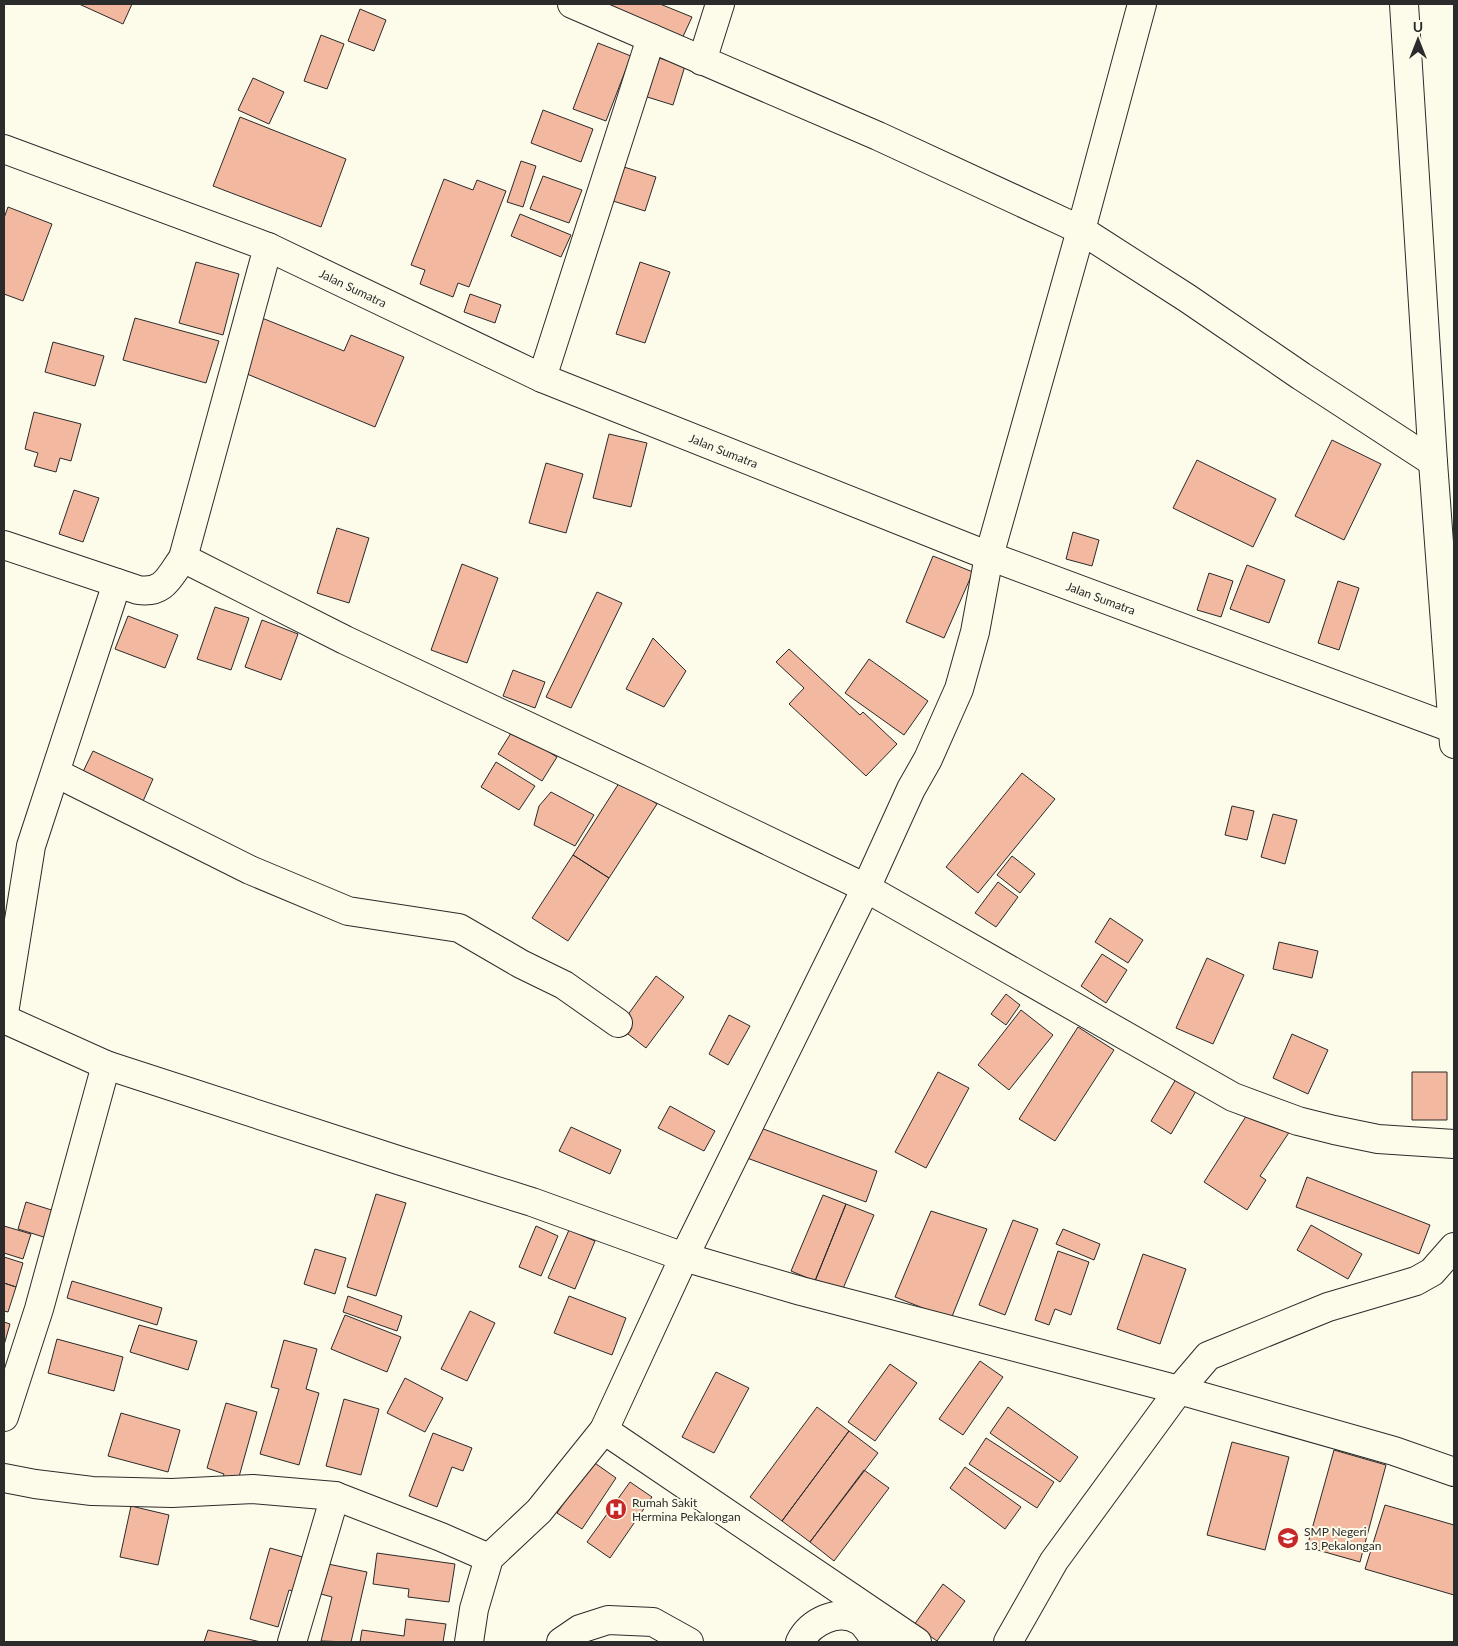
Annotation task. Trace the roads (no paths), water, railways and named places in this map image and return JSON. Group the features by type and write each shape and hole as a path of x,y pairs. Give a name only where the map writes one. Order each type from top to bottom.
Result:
{"street":[{"path":"572,4 878,136 1081,230 1187,298 1433,462"},
{"path":"702,61 720,4"},
{"path":"469,1642 474,1609 489,1558 539,1511 604,1430 684,1257 866,888 928,759 959,689 975,632 988,556 1081,230 1142,4"},
{"path":"1404,4 1433,462 1453,734"},
{"path":"542,378 650,38"},
{"name":"Jalan Sumatra","path":"4,149 268,246 542,378 988,556 1453,734"},
{"path":"4,545 138,590 149,592 156,590 164,584 183,558 268,246"},
{"path":"183,558 345,640 866,888 1233,1096 1298,1121 1334,1130 1378,1139 1454,1144"},
{"path":"4,1013 31,846 117,583"},
{"path":"56,773 250,870 348,911 459,928 521,964 564,985 618,1023"},
{"path":"4,1019 106,1065 401,1162 532,1202 684,1257 847,1303 1179,1390 1394,1451 1454,1472"},
{"path":"4,1417 39,1310 106,1065"},
{"path":"1008,1642 1054,1561 1179,1390 1208,1356 1328,1307 1416,1281 1432,1272 1454,1247"},
{"path":"604,1430 917,1642"},
{"path":"4,1478 92,1491 172,1493 253,1489 335,1496 441,1537 489,1558"},
{"path":"292,1642 335,1496"},
{"path":"800,1642 823,1619 841,1615 860,1621 877,1642"},
{"path":"561,1642 580,1628 608,1620 653,1622 689,1642"}],"place":[{"name":"Rumah Sakit Hermina Pekalongan","path":"616,1509"},
{"name":"SMP Negeri 13 Pekalongan","path":"1288,1538"}]}
